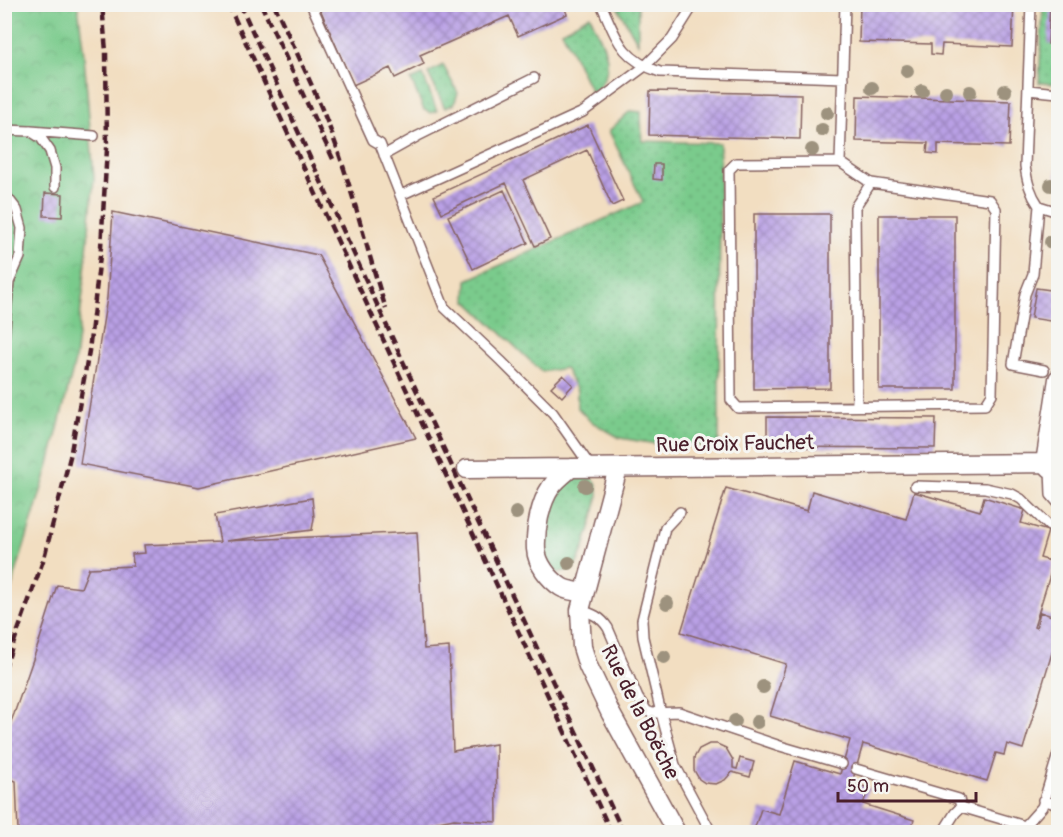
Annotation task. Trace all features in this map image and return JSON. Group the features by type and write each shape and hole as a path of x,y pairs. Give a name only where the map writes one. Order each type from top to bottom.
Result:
{"street":[{"path":"1051,375 1052,464"},
{"name":"Rue Croix Fauchet","path":"466,469 1052,464"},
{"path":"572,468 550,488 543,504 538,524 536,551 543,569 552,580 581,601"},
{"name":"Rue de la Boëche","path":"618,468 581,601 582,647 610,714 676,832"}],"lane":[{"path":"311,4 373,140 380,144 444,307 553,413 591,467"},
{"path":"601,4 619,43 629,56 644,67 660,72 843,78"},
{"path":"401,195 583,112 644,67 672,39 694,4"},
{"path":"840,162 845,4"},
{"path":"1031,4 1025,166 1027,181 1031,195 1039,206 1059,212"},
{"path":"384,155 534,78"},
{"path":"1028,90 1059,93"},
{"path":"4,130 94,136"},
{"path":"30,131 41,138 50,151 55,168 55,187"},
{"path":"840,162 871,183 990,200 996,209 992,394 985,405 738,408 731,400 729,170 736,163 840,162"},
{"path":"857,406 855,207 871,183"},
{"path":"4,193 17,210 22,228 20,257 9,282 4,338"},
{"path":"1039,206 1033,273 1025,294 1013,364 1051,375"},
{"path":"1052,464 1051,495 1059,503"},
{"path":"915,486 985,488 1012,494 1022,499 1049,526 1059,529"},
{"path":"680,512 665,528 642,620 643,637 675,765 711,832"},
{"path":"581,601 604,621 638,698 647,711 652,713 678,712 842,764"},
{"path":"961,807 1025,829 1042,807 1059,754"},
{"path":"856,769 959,799 961,807"},
{"path":"1043,800 1059,805"},
{"path":"944,831 961,807"}],"green space":[{"path":"5,5 78,5 94,178 75,361 48,468 5,609"},
{"path":"616,5 638,5 638,43"},
{"path":"1043,5 1058,5 1058,84 1039,83"},
{"path":"590,15 604,46 607,65 606,75 592,94 562,31"},
{"path":"443,65 458,93 454,104 445,108 428,73"},
{"path":"423,75 437,111 431,113 424,110 411,80"},
{"path":"630,111 641,112 642,141 720,143 719,446 662,445 620,438 590,421 577,407 577,391 565,368 542,372 466,300 467,280 643,202 609,131"},
{"path":"583,477 593,479 597,486 598,495 592,519 577,563 571,569 557,573 543,558 542,537 550,502 564,482"}],"building":[{"path":"318,4 563,4 567,14 518,36 509,16 420,55 424,64 395,78 390,68 353,85"},
{"path":"860,4 1014,4 1012,47 942,44 941,55 931,54 931,44 859,42"},
{"path":"1050,4 1058,4 1058,45 1048,44"},
{"path":"650,91 801,94 800,139 649,135"},
{"path":"857,96 1011,101 1009,146 938,144 938,154 927,153 928,143 856,141"},
{"path":"588,125 623,201 612,206 587,150 523,180 550,239 535,246 506,183 442,213 434,196"},
{"path":"1056,130 1058,131 1058,180 1056,180"},
{"path":"654,164 662,164 662,180 653,179"},
{"path":"504,190 528,243 473,269 448,216"},
{"path":"45,193 63,194 62,217 44,216"},
{"path":"113,212 318,255 416,438 199,487 80,464 107,298"},
{"path":"754,214 830,214 830,388 754,389"},
{"path":"879,215 955,215 955,389 879,389"},
{"path":"1036,288 1058,291 1056,322 1031,318"},
{"path":"563,375 573,385 562,397 551,387"},
{"path":"767,417 936,418 935,448 767,447"},
{"path":"726,488 807,511 812,491 906,519 914,492 980,511 984,497 1025,510 1021,523 1048,531 1040,558 1054,562 1034,627 1036,628 1040,612 1058,618 1058,633 1023,749 1007,744 1004,755 996,753 987,781 863,744 852,783 869,788 863,804 914,820 910,832 763,832 754,830 761,809 779,814 795,761 840,774 850,740 770,716 786,664 681,632"},
{"path":"312,498 314,518 312,530 226,541 417,532 424,649 449,647 453,751 496,744 497,822 454,819 429,824 427,832 18,832 16,781 5,777 5,736 57,585 81,588 89,568 133,566 132,554 145,553 144,545 220,542 215,515"},
{"path":"709,744 717,744 726,748 733,760 733,768 737,769 740,758 754,762 750,777 732,772 725,780 716,784 705,783 699,779 694,770 694,758 699,749"}],"railway":[{"path":"4,670 44,558 70,457 89,351 101,247 107,149 106,52 102,4"},
{"path":"228,4 611,832"},
{"path":"240,4 406,368 623,832"},
{"path":"261,4 333,159"},
{"path":"274,4 332,134 386,309"}]}
